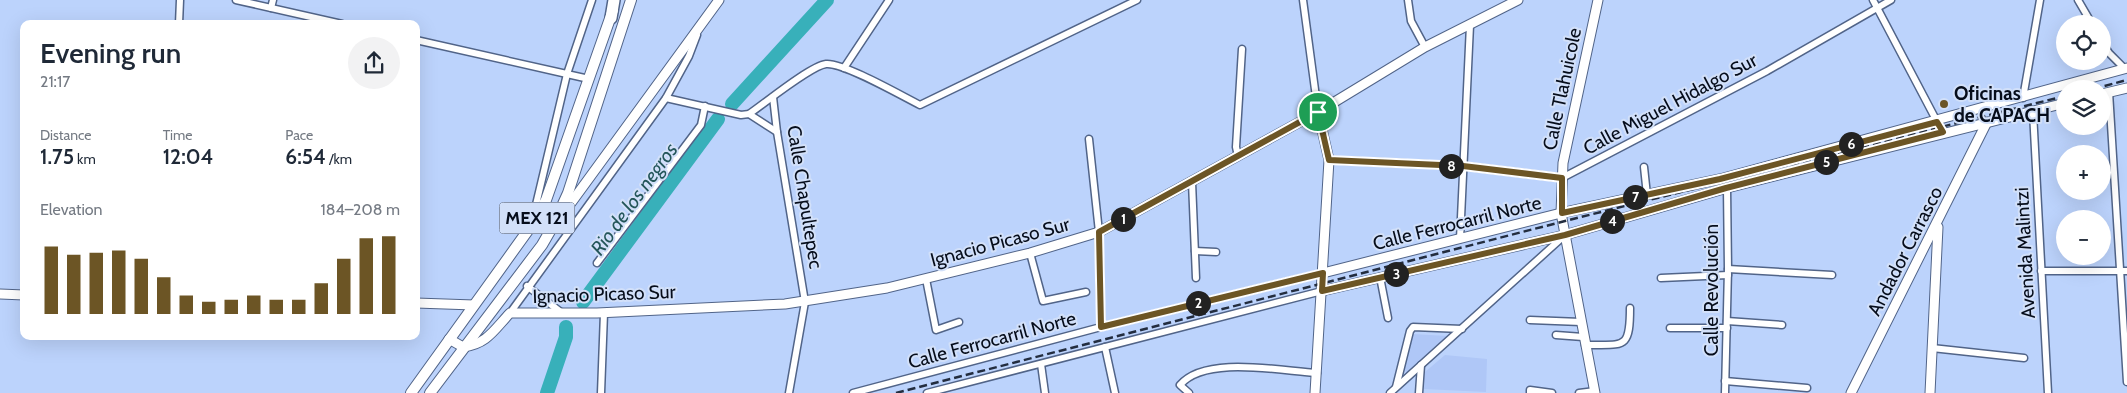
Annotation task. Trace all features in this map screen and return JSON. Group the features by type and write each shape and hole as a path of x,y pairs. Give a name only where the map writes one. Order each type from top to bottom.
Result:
{"highway":[{"path":"611,18 616,0"}],"main road":[{"name":"MEX 121","path":"430,393 542,245 553,226 568,193 631,0"},
{"path":"553,226 719,0"},
{"name":"Ignacio Picaso Sur","path":"463,347 477,345 484,341 510,312 604,312 805,302 926,279 1030,253 1099,232 1318,112 1425,46 1518,0"},
{"name":"Calle Tlahuicole","path":"1595,392 1565,235 1562,213 1562,162 1598,0"},
{"name":"MEX 121","path":"412,393 449,338 534,222 546,200 611,18"},
{"name":"Calle Ferrocarril Norte","path":"1323,273 1562,213 1720,179 1937,122 2126,69"},
{"path":"2111,92 2127,88"},
{"path":"1322,291 1565,235 1726,188 1943,132 2056,106"},
{"path":"1315,393 1329,160 1318,112"},
{"name":"Andador Carrasco","path":"1851,393 1938,224 1987,122"},
{"path":"1930,393 1938,224"},
{"path":"0,294 20,295"},
{"path":"420,303 474,305"},
{"path":"449,338 463,347"}],"street":[{"path":"179,20 180,0"},
{"path":"236,0 324,20"},
{"path":"271,8 273,0"},
{"path":"534,222 534,213 568,74 592,0"},
{"path":"844,68 889,0"},
{"path":"666,98 740,115 749,114 809,72 826,64 844,68 920,105 1137,0"},
{"path":"1303,0 1318,112"},
{"path":"1408,0 1411,21 1425,46"},
{"path":"1873,0 1943,132"},
{"name":"Calle Miguel Hidalgo Sur","path":"1562,178 1767,71 1891,0"},
{"path":"2022,98 2040,0"},
{"path":"2078,0 2087,15"},
{"path":"510,312 527,286 666,98 689,56 701,24"},
{"path":"1460,239 1470,25"},
{"path":"420,41 589,79"},
{"path":"1238,156 1236,147 1242,49"},
{"path":"2111,55 2126,69"},
{"name":"Calle Chapultepec","path":"773,97 805,302 789,393"},
{"path":"597,264 700,125 705,106"},
{"name":"Avenida Malintzi","path":"2033,112 2048,393"},
{"path":"749,114 777,132"},
{"path":"2110,135 2124,271 2127,382"},
{"path":"1089,139 1099,232 1101,327"},
{"path":"1329,160 1463,166 1562,178"},
{"path":"1644,167 1647,195"},
{"path":"1192,182 1196,278"},
{"name":"Calle Revolución","path":"1725,393 1728,272 1726,188"},
{"path":"1393,390 1565,235"},
{"path":"1195,251 1216,252"},
{"path":"1030,253 1044,301 1086,292"},
{"path":"2041,270 2124,271"},
{"path":"1661,278 1728,272 1832,275"},
{"name":"Calle Ferrocarril Norte","path":"854,393 1101,327 1323,273"},
{"path":"1380,277 1388,318"},
{"path":"926,279 936,330 959,322"},
{"path":"527,286 562,313"},
{"path":"927,393 955,389 1041,364 1322,291"},
{"path":"1556,335 1584,341 1622,344 1627,340 1630,333 1630,308"},
{"path":"601,393 604,312"},
{"path":"1530,320 1581,322"},
{"path":"1670,328 1727,324 1782,325"},
{"path":"1393,390 1410,331 1413,327 1462,329"},
{"path":"1105,347 1115,393"},
{"path":"1932,348 2024,358"},
{"path":"1041,364 1045,393"},
{"path":"1419,393 1422,364"},
{"path":"1188,393 1180,385 1183,380 1194,373 1212,368 1317,373"},
{"path":"1726,381 1807,388"},
{"path":"1530,393 1530,390 1552,393"},
{"path":"1579,393 1595,392"}],"shaded area":[{"path":"1412,334 1448,336 1409,375 1402,368"},
{"path":"1445,355 1487,359 1486,392 1424,389 1425,372"}],"waterway":[{"name":"Rio de los negros","path":"732,104 827,0"},
{"name":"Rio de los negros","path":"583,302 718,119"},
{"name":"Rio de los negros","path":"547,393 566,337 566,327"}],"railway":[{"path":"2111,84 2127,80"},
{"path":"896,393 1565,221 2056,98"}],"place":[{"name":"Oficinas de CAPACH","path":"1944,104"}],"route":[{"path":"1318,112 1329,160 1463,166 1562,178 1562,213 1720,179 1937,122 1943,132 1726,188 1565,235 1322,291 1323,273 1101,327 1099,232 1318,112"}]}
